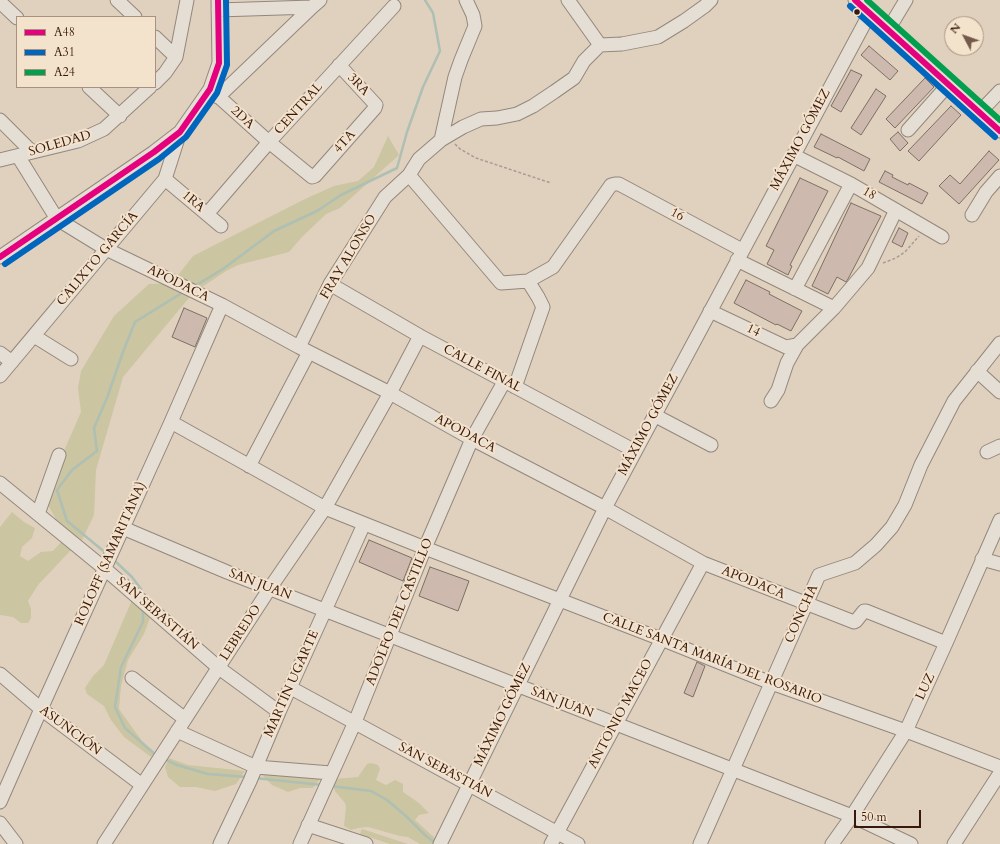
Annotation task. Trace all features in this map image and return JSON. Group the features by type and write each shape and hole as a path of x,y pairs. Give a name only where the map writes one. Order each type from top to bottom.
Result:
{"street":[{"path":"117,0 134,16"},
{"path":"156,82 165,73 176,57 187,0"},
{"path":"443,138 455,77 475,26 473,15 466,0"},
{"path":"568,0 600,45 622,44 658,37 708,3"},
{"path":"855,0 1000,131"},
{"path":"888,30 906,0"},
{"path":"0,2 16,17"},
{"path":"214,93 220,63 218,5 316,4"},
{"path":"0,257 154,152 180,132 214,93 316,4"},
{"name":"CENTRAL","path":"207,214 269,142 394,6"},
{"name":"MÁXIMO GÓMEZ","path":"440,843 559,600 635,450 870,13"},
{"path":"156,38 176,57"},
{"name":"FRAY ALONSO","path":"249,466 304,349 330,284 385,197 409,174 418,159 443,138 481,119 517,114 533,106 574,78 584,61 600,45"},
{"name":"3RA","path":"339,65 374,101 376,105"},
{"path":"908,130 948,85"},
{"path":"90,88 120,116"},
{"name":"SOLEDAD","path":"0,160 31,151 78,141 104,130 149,88"},
{"path":"979,113 1000,91"},
{"name":"2DA","path":"214,93 269,142 312,177"},
{"name":"4TA","path":"312,177 315,176 340,148 376,105"},
{"path":"0,120 31,151"},
{"name":"CALIXTO GARCÍA","path":"0,376 165,179 180,132"},
{"name":"18","path":"793,155 851,184 942,237"},
{"name":"APODACA","path":"18,156 57,218 106,249 222,305 390,393 472,439 605,508 703,563 854,622 864,611 866,611 946,642"},
{"path":"409,174 500,284 528,281"},
{"path":"972,215 986,192 1000,176"},
{"name":"1RA","path":"165,179 221,226"},
{"name":"16","path":"528,281 553,267 610,185 619,184 795,289 834,308"},
{"path":"795,289 851,184"},
{"path":"771,401 780,386 787,363 797,345 834,308 868,268 896,210"},
{"name":"ADOLFO DEL CASTILLO","path":"300,844 355,722 425,548 472,439 509,384 543,307 528,281"},
{"name":"CALLE FINAL","path":"330,284 420,336 635,450"},
{"name":"ROLOFF (SAMARITANA)","path":"0,802 40,709 105,569 222,305"},
{"name":"14","path":"710,311 786,347 797,345"},
{"path":"34,336 71,359"},
{"name":"LEBREDO","path":"107,843 142,785 270,588 324,508 390,393 420,336"},
{"name":"CONCHA","path":"700,844 820,575 855,564 876,545 892,527 905,505 921,464 954,401 1000,343"},
{"path":"0,352 12,362"},
{"path":"977,371 1000,392"},
{"path":"654,415 711,445"},
{"name":"CALLE SANTA MARÍA DEL ROSARIO","path":"171,422 324,508 771,683 906,731 1000,767"},
{"path":"987,452 1000,446"},
{"path":"38,514 59,455"},
{"name":"SAN SEBASTIÁN","path":"0,483 105,569 219,668 279,712"},
{"name":"LUZ","path":"832,844 852,816 906,731 1000,520"},
{"name":"MARTÍN UGARTE","path":"220,844 253,774 279,712 364,524"},
{"name":"SAN JUAN","path":"123,528 227,572 852,816 911,844"},
{"path":"982,558 1000,564"},
{"name":"ANTONIO MACEO","path":"554,838 703,563"},
{"name":"ASUNCIÓN","path":"0,674 40,709 142,785"},
{"path":"132,678 185,719"},
{"name":"SAN SEBASTIÁN","path":"291,688 469,784 554,838 578,844"},
{"path":"177,731 253,774 330,775"},
{"path":"954,844 1000,772"},
{"path":"0,823 16,844"},
{"path":"308,825 366,844"}],"path":[{"path":"443,138 476,158 551,183"},
{"path":"868,268 896,258 905,252 914,244 926,227"}],"shaded area":[{"path":"388,136 399,155 340,208 326,214 289,252 238,265 226,271 193,293 123,377 96,470 94,515 82,540 58,523 48,505 64,451 81,412 78,388 81,371 114,316 149,284 172,283 193,256 305,199 334,186 358,181 374,167"},
{"path":"12,512 24,522 35,528 32,538 22,547 20,556 28,561 41,552 53,551 62,541 71,550 38,585 28,601 31,609 31,618 28,623 21,623 13,617 0,615 0,527"},
{"path":"132,600 151,615 144,634 128,660 121,686 119,709 147,748 154,754 151,757 124,737 111,720 104,706 87,694 85,688 93,676 104,665"},
{"path":"169,758 188,765 245,771 236,784 215,791 196,787 180,787 168,777 165,767"},
{"path":"371,763 378,765 380,769 376,780 386,785 395,780 403,784 403,792 419,803 429,813 419,815 415,820 437,840 435,844 420,844 408,837 368,827 351,830 344,826 346,807 345,803 335,791 333,786 335,779 358,777 367,764"},
{"path":"259,772 321,778 313,788 300,788 288,792 272,785"},
{"path":"362,829 408,844 390,844 360,834"}],"building":[{"path":"869,46 898,71 890,80 861,55"},
{"path":"851,70 862,75 841,112 831,106"},
{"path":"925,78 934,87 895,128 886,119"},
{"path":"876,89 886,96 861,135 851,128"},
{"path":"951,106 961,115 919,161 908,151"},
{"path":"898,132 908,143 900,151 890,139"},
{"path":"821,134 870,159 864,171 838,157 837,158 814,147"},
{"path":"989,151 999,160 959,204 939,186 950,175 960,184"},
{"path":"885,171 893,175 892,177 908,185 909,183 928,193 922,204 879,182"},
{"path":"800,178 828,191 790,265 792,266 788,275 767,264 774,250 766,246"},
{"path":"851,203 881,216 846,282 837,277 828,294 812,286"},
{"path":"899,228 908,233 902,247 892,242"},
{"path":"746,280 802,311 791,331 777,324 776,325 734,303"},
{"path":"184,308 207,318 195,347 172,337"},
{"path":"369,540 412,558 403,581 359,562"},
{"path":"430,567 469,581 458,611 419,596"},
{"path":"697,662 705,666 693,697 684,693"}],"waterway":[{"path":"193,287 223,269 274,231 317,211 341,195 397,168 407,132 423,87 440,51 433,13 425,0"},
{"path":"107,554 67,521 57,490 72,470 97,451 94,428 107,398 135,322 185,291"},
{"path":"115,561 132,577 141,589 141,594"},
{"path":"143,609 143,622 121,667 115,707 125,728 156,755"},
{"path":"164,759 177,765 208,774 247,777"},
{"path":"255,778 322,785"},
{"path":"331,786 371,791 387,800 426,836 437,844"}],"transit line":[{"name":"A48","path":"0,257 154,152 180,132 210,89 219,63 218,0"},
{"name":"A31","path":"5,264 159,159 186,137 217,93 227,65 226,0"},
{"name":"A48","path":"855,0 1000,131"},
{"name":"A24","path":"867,0 1000,120"},
{"name":"A31","path":"850,6 995,137"}]}
